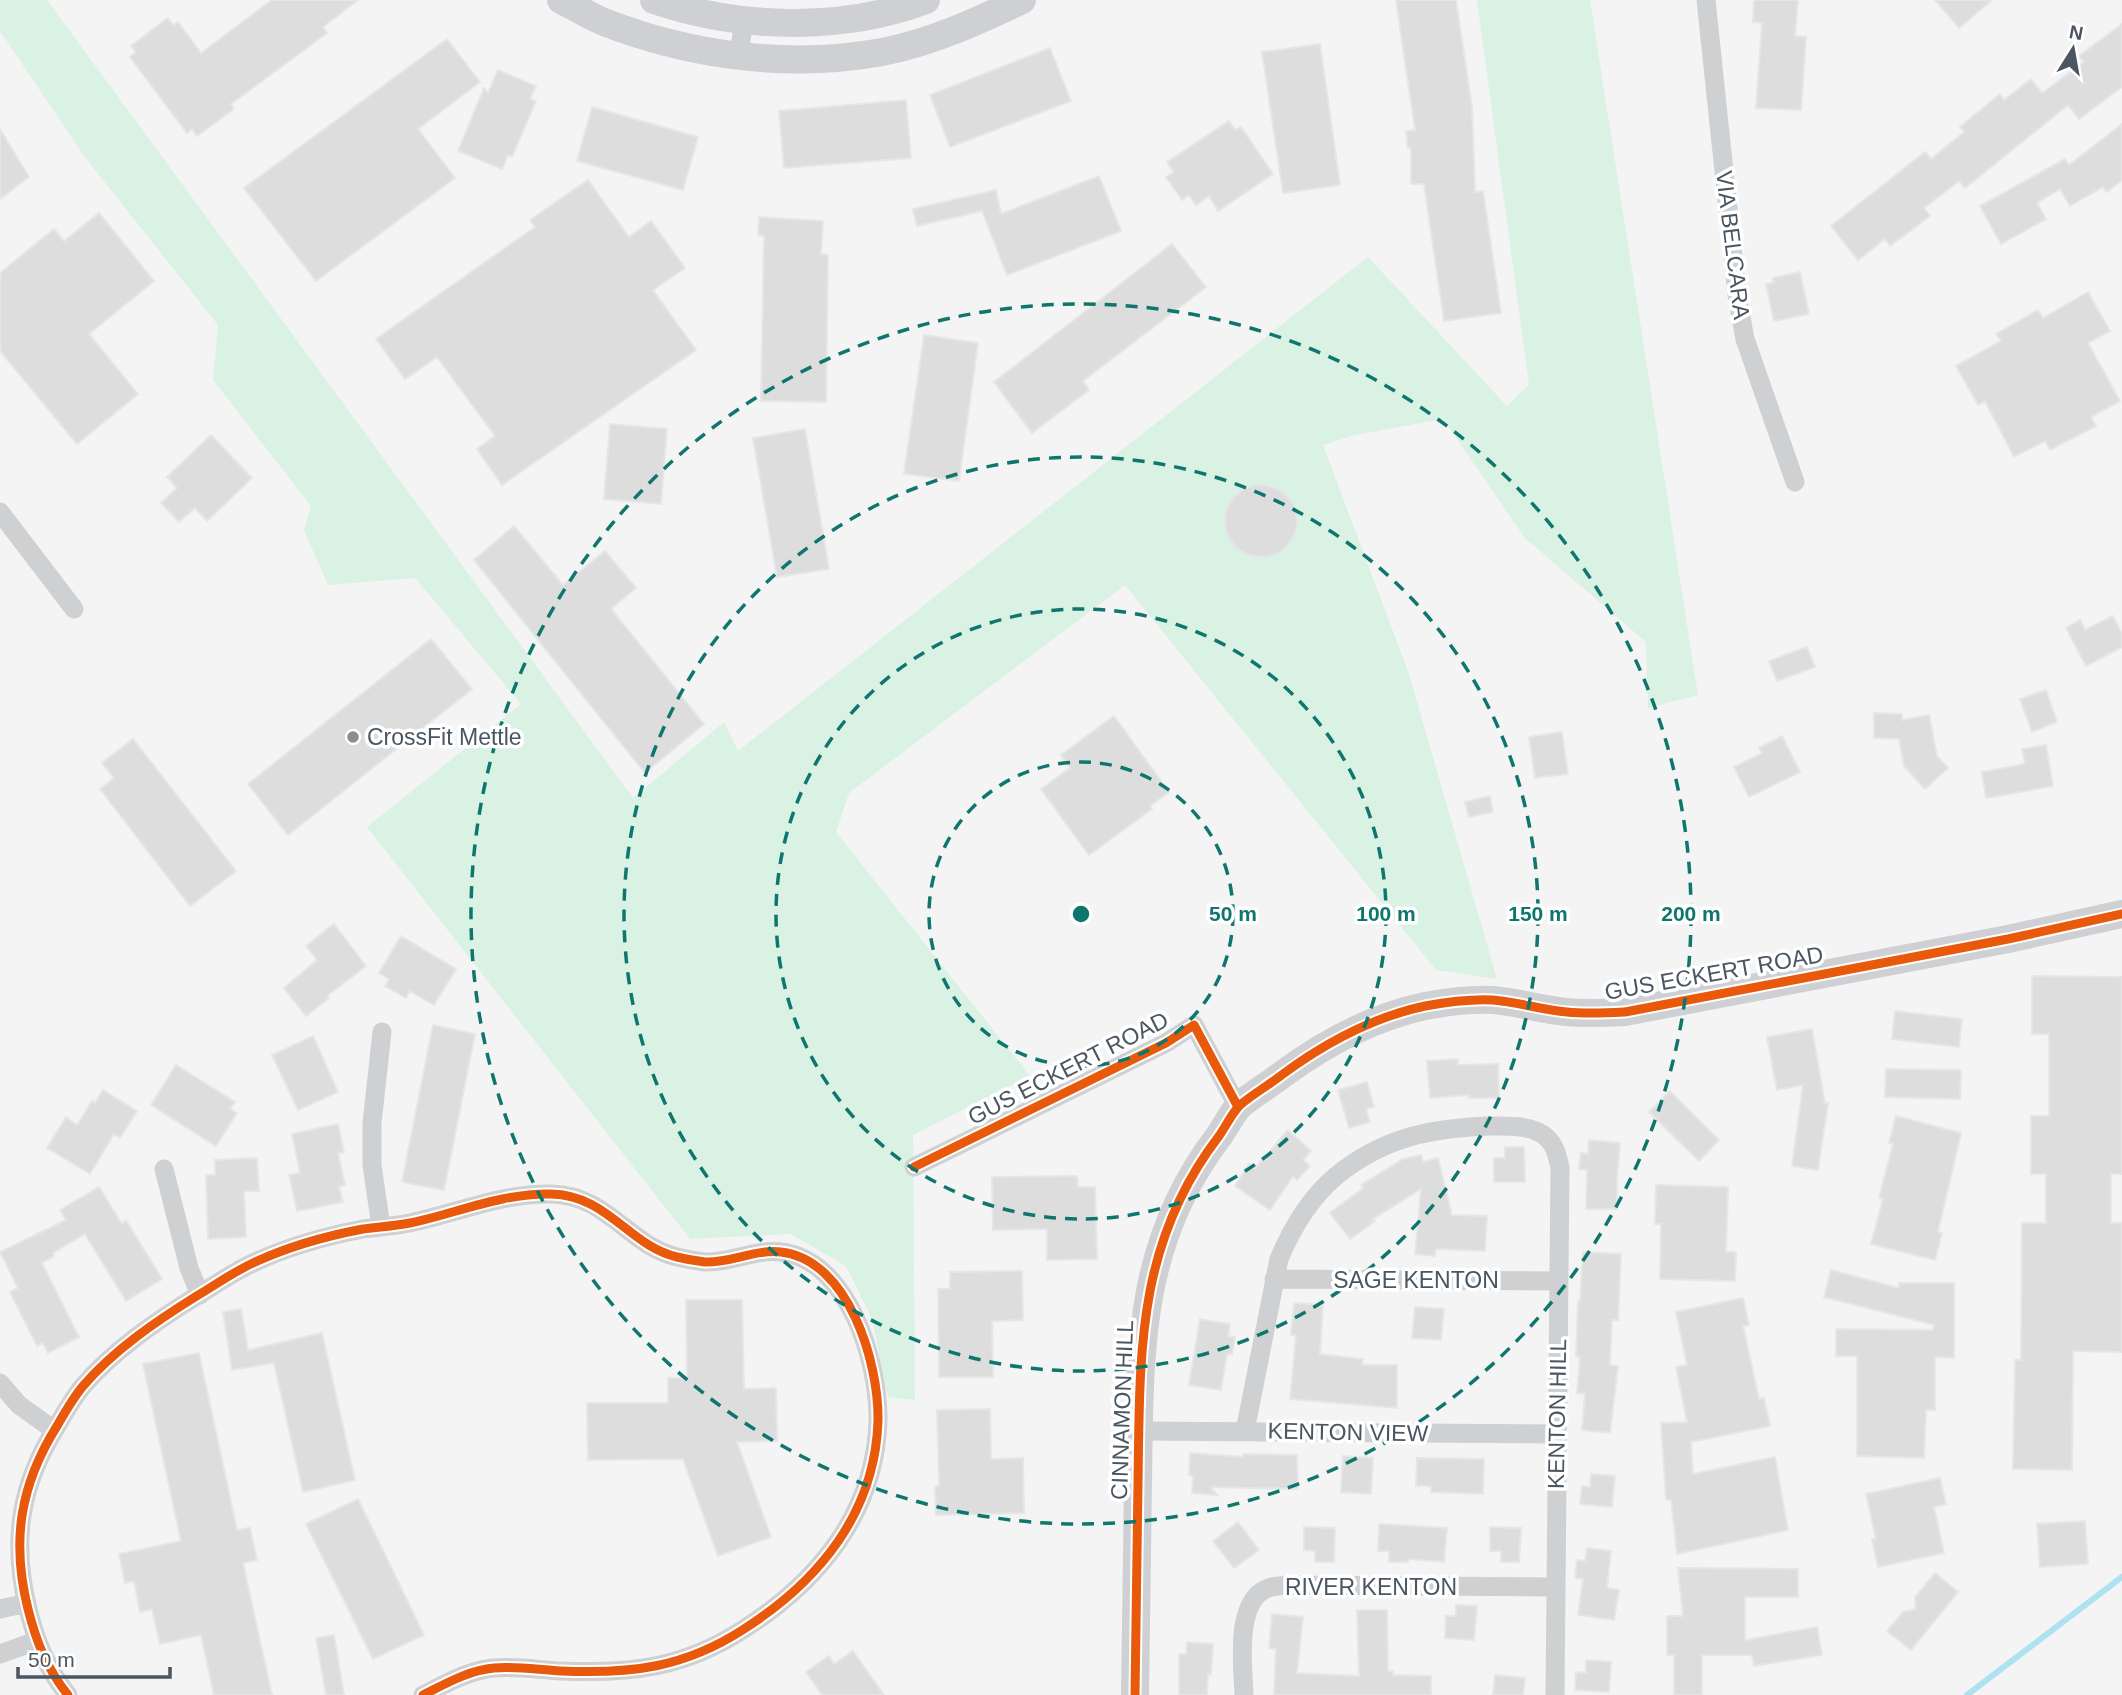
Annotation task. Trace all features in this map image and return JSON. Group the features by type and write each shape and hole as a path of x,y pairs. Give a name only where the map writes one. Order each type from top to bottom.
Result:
{"street":[{"path":"561,0 602,21 650,38 688,47 779,60 828,59 884,52 934,36 1022,0"},
{"path":"654,0 696,11 781,23 825,23 876,16 926,0"},
{"name":"VIA BELCARA","path":"1706,0 1737,295 1745,339 1795,482"},
{"path":"739,55 744,19"},
{"path":"0,512 74,609"},
{"name":"GUS ECKERT ROAD","path":"914,1167 1166,1043 1194,1025 1238,1107 1294,1066 1351,1031 1400,1012 1425,1006 1455,1001 1491,1000 1565,1012 1625,1012 2122,914"},
{"path":"381,1227 372,1165 372,1123 382,1032"},
{"name":"CINNAMON HILL","path":"1135,1695 1141,1347 1154,1267 1164,1233 1182,1194 1202,1158 1238,1107"},
{"name":"KENTON HILL","path":"1274,1279 1289,1236 1312,1202 1335,1177 1363,1157 1404,1138 1434,1129 1504,1126 1530,1129 1546,1137 1556,1149 1560,1167 1555,1695"},
{"path":"164,1168 189,1268 200,1295"},
{"path":"68,1695 57,1681 36,1641 22,1589 18,1538 21,1513 42,1450 79,1390 97,1371 150,1325 249,1265 324,1238 410,1223 495,1200 545,1193 562,1194 598,1207 611,1214 650,1246 675,1257 706,1262 765,1251 798,1255 813,1263 848,1303 857,1320 873,1369 878,1397 877,1433 869,1483 844,1535 807,1580 749,1626 714,1648 680,1662 649,1669 585,1672 492,1667 462,1676 423,1695"},
{"path":"1245,1431 1274,1279"},
{"name":"SAGE KENTON","path":"1274,1279 1559,1281"},
{"path":"0,1383 19,1405 54,1430"},
{"name":"KENTON VIEW","path":"1139,1431 1557,1434"},
{"name":"RIVER KENTON","path":"1244,1695 1243,1631 1248,1610 1256,1596 1268,1588 1285,1585 1556,1587"},
{"path":"0,1609 27,1603"},
{"path":"0,1654 36,1641"}],"green space":[{"path":"0,0 47,0 633,798 724,722 738,751 1368,257 1507,406 1529,385 1477,0 1590,0 1698,695 1648,708 1646,642 1525,538 1443,419 1355,435 1323,445 1409,674 1497,979 1436,970 1125,585 849,793 836,832 1030,1076 913,1135 915,1400 888,1397 872,1319 846,1266 791,1234 690,1239 367,827 521,704 415,578 328,585 304,530 311,506 213,380 218,325 84,156 0,31"}],"building":[{"path":"272,0 358,0 323,27 327,33 231,104 234,109 197,136 192,129 187,133 130,57 136,52 131,46 168,18 173,25 178,22 201,53"},
{"path":"1396,0 1456,0 1472,106 1475,192 1483,191 1501,313 1444,321 1424,184 1411,184 1411,148 1408,148 1406,131 1415,130"},
{"path":"1754,0 1798,0 1795,36 1806,37 1801,110 1756,108 1762,23 1753,22"},
{"path":"1935,0 1992,0 1959,28"},
{"path":"2122,24 2122,87 2079,119 2068,105 1965,188 1959,181 1924,208 1930,216 1890,246 1885,239 1858,260 1831,226 1925,152 1931,159 1964,132 1960,127 2000,94 2004,100 2031,79 2042,93 2084,62 2079,56"},
{"path":"447,39 480,82 418,129 455,178 316,281 244,188"},
{"path":"1320,44 1340,185 1283,193 1262,52"},
{"path":"1050,48 1071,101 950,147 930,95"},
{"path":"498,70 536,86 530,99 536,101 512,157 508,155 502,169 458,151 484,88 488,93"},
{"path":"906,100 911,158 784,168 779,111"},
{"path":"592,107 698,137 683,190 577,161"},
{"path":"1229,121 1235,130 1241,127 1273,174 1218,211 1209,196 1196,205 1189,195 1182,200 1166,177 1174,172 1167,162"},
{"path":"2122,124 2122,180 2107,192 2103,187 2070,206 2060,189 2037,203 2046,219 2001,244 1980,206 2065,159 2069,165"},
{"path":"0,129 29,177 0,199"},
{"path":"1099,176 1121,231 1007,275 982,211 917,226 913,209 996,190 1001,214"},
{"path":"588,180 629,237 651,221 685,268 653,290 696,350 502,485 477,449 495,436 437,357 405,379 376,339 535,227 530,220"},
{"path":"99,213 154,281 89,334 138,394 77,444 0,351 0,273 54,229 64,241"},
{"path":"759,217 823,221 821,254 828,255 826,402 761,401 764,236 758,235"},
{"path":"1172,244 1206,287 1083,381 1089,390 1032,433 994,382"},
{"path":"1800,272 1809,314 1774,321 1766,284 1774,282 1773,278"},
{"path":"2088,292 2110,331 2088,343 2120,401 2091,417 2096,426 2050,450 2045,441 2014,457 1985,401 1978,405 1956,366 2001,341 1996,334 2038,310 2043,318"},
{"path":"924,335 978,343 959,481 904,474"},
{"path":"610,424 667,429 661,504 604,499"},
{"path":"805,429 829,569 777,577 753,438"},
{"path":"211,435 252,478 207,521 195,508 179,522 161,503 177,488 167,477"},
{"path":"1261,485 1281,491 1291,501 1297,521 1291,541 1281,551 1261,557 1241,551 1231,541 1225,521 1231,501 1241,491"},
{"path":"514,526 563,585 605,551 636,588 611,609 704,724 645,773 474,560"},
{"path":"2113,616 2122,634 2122,647 2086,666 2066,628 2080,620 2085,630"},
{"path":"431,639 472,689 288,835 248,784"},
{"path":"1807,647 1815,667 1777,681 1769,661"},
{"path":"2046,690 2057,722 2032,732 2020,699"},
{"path":"1874,713 1902,714 1902,720 1929,715 1937,756 1948,768 1925,789 1904,766 1899,739 1874,738"},
{"path":"1114,716 1169,792 1150,806 1152,809 1089,855 1041,789 1070,768 1061,755"},
{"path":"1562,732 1568,774 1535,778 1529,737"},
{"path":"1782,736 1800,772 1749,797 1734,767 1762,753 1759,748"},
{"path":"133,739 236,871 190,906 100,789 114,778 102,763"},
{"path":"2046,745 2053,786 1986,798 1982,772 2025,764 2022,749"},
{"path":"1490,796 1493,812 1469,817 1465,802"},
{"path":"334,924 366,966 306,1016 284,988 317,960 306,946"},
{"path":"401,936 456,969 434,1005 410,991 406,998 385,986 389,979 379,973"},
{"path":"2032,976 2122,977 2122,1174 2111,1174 2111,1223 2122,1223 2122,1352 2073,1351 2072,1470 2013,1469 2015,1360 2021,1360 2022,1223 2046,1223 2046,1174 2031,1174 2031,1116 2049,1116 2049,1034 2032,1034"},
{"path":"1895,1011 1962,1019 1959,1047 1892,1039"},
{"path":"433,1025 475,1034 444,1190 402,1182"},
{"path":"1812,1029 1825,1103 1828,1103 1818,1170 1792,1166 1803,1085 1777,1090 1767,1037"},
{"path":"313,1036 338,1092 298,1110 272,1055"},
{"path":"1458,1059 1458,1065 1498,1064 1499,1098 1469,1098 1469,1095 1430,1098 1427,1061"},
{"path":"176,1065 235,1102 230,1109 237,1113 216,1146 151,1105"},
{"path":"1886,1069 1961,1070 1960,1099 1885,1097"},
{"path":"1367,1082 1374,1107 1366,1109 1370,1122 1349,1128 1338,1090"},
{"path":"103,1090 137,1111 120,1138 114,1134 90,1174 47,1148 66,1117 77,1125 92,1101 95,1103"},
{"path":"1670,1091 1719,1140 1699,1161 1649,1112"},
{"path":"1896,1116 1961,1133 1938,1232 1942,1233 1935,1260 1871,1244 1883,1199 1879,1198 1893,1144 1889,1143"},
{"path":"338,1124 344,1152 338,1153 345,1185 339,1187 343,1202 297,1211 289,1175 300,1173 292,1134"},
{"path":"1288,1130 1311,1151 1303,1160 1310,1166 1297,1180 1293,1176 1270,1210 1235,1186 1249,1164 1255,1168"},
{"path":"1589,1140 1620,1143 1617,1209 1586,1209 1587,1170 1579,1169 1581,1153 1588,1154"},
{"path":"1505,1147 1524,1147 1525,1182 1494,1182 1494,1158 1505,1158"},
{"path":"1421,1155 1423,1162 1438,1158 1452,1215 1487,1216 1485,1251 1436,1249 1435,1256 1415,1254 1421,1189 1373,1219 1375,1221 1350,1239 1330,1213 1363,1188 1361,1185 1403,1159"},
{"path":"257,1158 259,1191 244,1191 246,1237 208,1239 206,1175 215,1175 215,1160"},
{"path":"1077,1176 1078,1187 1095,1187 1097,1259 1047,1260 1047,1229 993,1230 992,1177"},
{"path":"1656,1185 1728,1187 1726,1252 1736,1252 1735,1281 1660,1279 1661,1224 1655,1224"},
{"path":"99,1187 122,1224 126,1220 162,1279 126,1301 85,1234 53,1253 54,1256 42,1263 79,1337 48,1353 43,1343 37,1346 10,1292 18,1288 0,1252 66,1220 60,1210"},
{"path":"1583,1252 1621,1254 1618,1320 1612,1320 1610,1365 1618,1366 1610,1433 1582,1430 1585,1394 1577,1393 1580,1357 1576,1356"},
{"path":"1831,1270 1899,1288 1899,1283 1954,1283 1954,1358 1935,1357 1935,1410 1926,1410 1924,1458 1857,1456 1857,1356 1836,1356 1836,1329 1933,1330 1934,1325 1824,1297"},
{"path":"1022,1271 1023,1320 992,1321 993,1377 939,1377 938,1289 950,1289 950,1272"},
{"path":"1743,1298 1749,1325 1743,1326 1759,1399 1764,1398 1770,1426 1691,1442 1693,1474 1775,1457 1788,1530 1677,1554 1671,1500 1666,1500 1661,1423 1687,1422 1676,1367 1687,1365 1676,1312"},
{"path":"686,1300 742,1300 744,1389 776,1388 777,1441 737,1442 771,1537 718,1556 683,1459 588,1460 587,1403 668,1403 668,1378 687,1378"},
{"path":"1294,1303 1323,1305 1320,1354 1363,1359 1362,1365 1397,1365 1397,1408 1290,1399 1296,1335 1291,1335"},
{"path":"1415,1307 1444,1309 1441,1340 1412,1338"},
{"path":"241,1309 248,1350 322,1333 355,1480 303,1492 274,1363 232,1370 223,1312"},
{"path":"1200,1319 1230,1324 1228,1336 1235,1337 1232,1355 1227,1354 1221,1390 1189,1385"},
{"path":"199,1353 237,1530 250,1528 257,1560 243,1563 272,1695 214,1695 201,1635 160,1644 152,1609 140,1612 134,1581 125,1583 119,1554 181,1541 143,1364"},
{"path":"990,1409 991,1459 1023,1458 1024,1513 936,1515 935,1486 939,1486 937,1410"},
{"path":"1190,1453 1243,1457 1243,1454 1297,1455 1298,1489 1211,1487 1217,1495 1192,1493"},
{"path":"1343,1456 1373,1458 1371,1494 1341,1492"},
{"path":"1417,1458 1484,1459 1483,1494 1431,1492 1431,1486 1416,1486"},
{"path":"1591,1474 1615,1476 1612,1507 1580,1504 1582,1486 1590,1487"},
{"path":"1940,1478 1946,1504 1934,1507 1944,1553 1878,1567 1872,1539 1876,1539 1866,1494"},
{"path":"358,1499 424,1635 373,1659 306,1524"},
{"path":"2085,1521 2088,1564 2040,1567 2037,1524"},
{"path":"1238,1522 1259,1550 1234,1568 1213,1541"},
{"path":"1379,1524 1447,1528 1444,1562 1408,1559 1408,1562 1389,1562 1389,1551 1378,1551"},
{"path":"1304,1527 1335,1528 1334,1562 1315,1562 1315,1551 1304,1550"},
{"path":"1490,1527 1521,1528 1519,1562 1501,1562 1501,1551 1490,1551"},
{"path":"1587,1548 1611,1551 1607,1588 1619,1590 1614,1620 1578,1615 1583,1579 1575,1578 1577,1560 1585,1561"},
{"path":"1678,1568 1798,1569 1798,1597 1745,1597 1745,1640 1817,1627 1822,1655 1754,1666 1752,1655 1702,1655 1702,1695 1674,1695 1674,1655 1667,1655 1667,1616 1683,1616"},
{"path":"1935,1573 1958,1592 1911,1650 1887,1631 1903,1612 1916,1609 1915,1597"},
{"path":"1456,1605 1477,1606 1474,1640 1445,1638 1446,1616 1456,1616"},
{"path":"1357,1610 1387,1610 1388,1671 1393,1671 1393,1675 1431,1676 1431,1695 1274,1695 1276,1649 1269,1648 1272,1614 1303,1617 1297,1673 1359,1676"},
{"path":"334,1635 344,1695 326,1695 316,1638"},
{"path":"1187,1642 1213,1644 1207,1695 1179,1695 1179,1654 1186,1654"},
{"path":"853,1651 884,1695 822,1695 806,1672 829,1656 834,1664"},
{"path":"1586,1660 1611,1662 1609,1692 1575,1690 1576,1672 1586,1673"},
{"path":"1495,1675 1525,1678 1523,1695 1493,1695"}],"waterway":[{"path":"1967,1695 2122,1577"}],"cycle path":[{"path":"1135,1695 1140,1390 1148,1302 1157,1259 1172,1218 1192,1177 1234,1112 1245,1101 1333,1042 1369,1024 1425,1006 1493,1000 1567,1012 1625,1012 2008,939 2122,914"},
{"path":"914,1167 1166,1043 1194,1025 1238,1107"},
{"path":"68,1695 48,1665 39,1643 23,1584 20,1560 22,1514 34,1470 69,1405 95,1373 150,1327 238,1271 279,1252 335,1235 410,1223 515,1197 551,1194 588,1203 645,1243 677,1257 715,1262 762,1252 781,1252 805,1259 825,1274 842,1294 866,1344 873,1371 878,1421 866,1486 854,1515 819,1566 796,1589 744,1629 722,1642 678,1660 656,1666 611,1671 485,1669 423,1695"}],"place":[{"name":"CrossFit Mettle","path":"353,737"}]}
